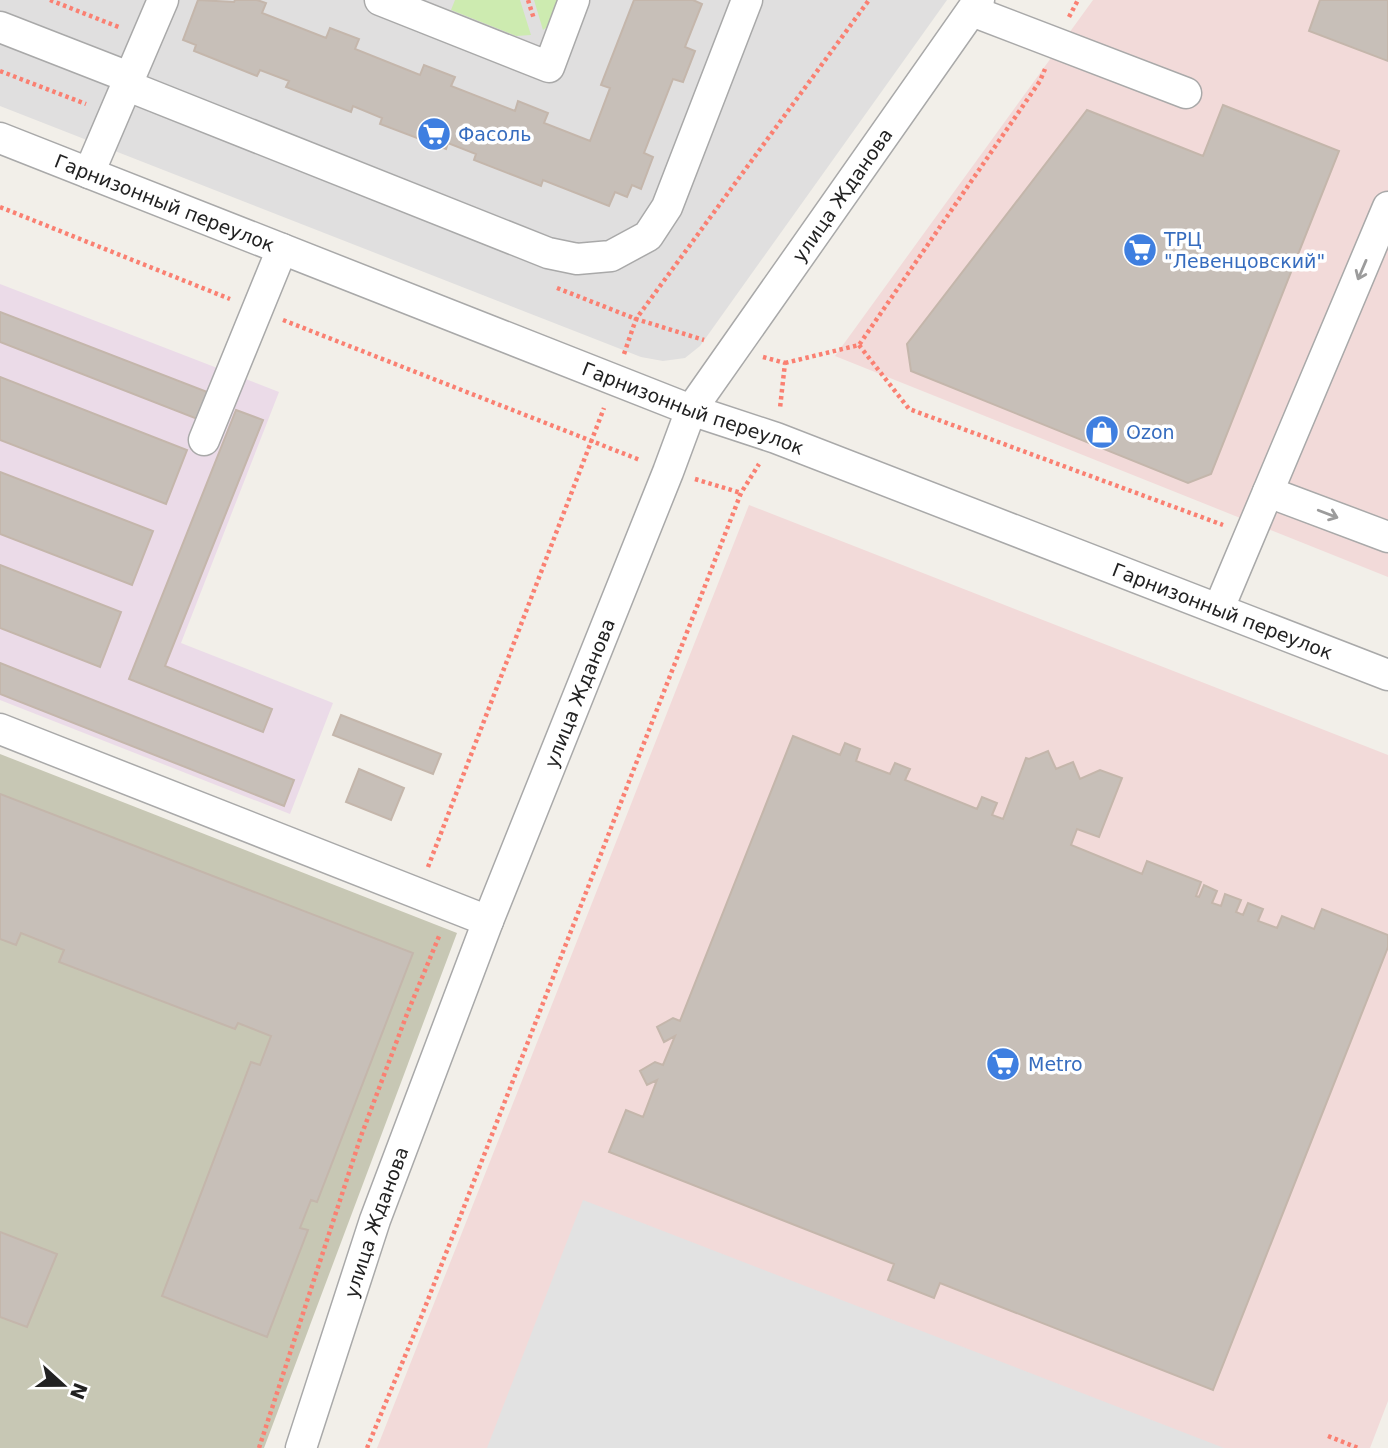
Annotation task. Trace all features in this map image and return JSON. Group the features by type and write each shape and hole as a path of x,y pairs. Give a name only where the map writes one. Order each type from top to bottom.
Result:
{"street":[{"path":"89,173 163,0"},
{"path":"380,0 549,66 574,0"},
{"path":"0,27 548,253 576,259 611,256 648,236 667,207 747,0"},
{"path":"975,5 1055,42 1186,93"},
{"name":"улица Жданова","path":"301,1448 375,1220 488,921 691,410 975,5"},
{"name":"Гарнизонный переулок","path":"0,138 691,410 776,438 1388,675"},
{"path":"1219,608 1388,207"},
{"path":"204,440 282,249"},
{"path":"1268,492 1388,537"},
{"path":"0,729 488,921"}],"path":[{"path":"50,0 147,39"},
{"path":"469,975 454,949 433,927 421,894 428,867 593,439 636,319 869,0"},
{"path":"547,284 636,319 785,363 859,345 1040,81 1055,42"},
{"path":"0,71 114,116"},
{"path":"0,207 258,311 593,439 668,472 741,493"},
{"path":"859,345 909,409 1250,535"},
{"path":"367,1448 432,1289 741,493 776,438 785,363"},
{"path":"259,1448 360,1136 440,933"},
{"path":"1328,1436 1358,1448"}],"shaded area":[{"path":"0,0 947,0 700,346 685,358 663,361 641,357 0,106"},
{"path":"1093,0 1388,0 1388,577 835,356"},
{"path":"0,284 279,392 181,643 333,703 290,814 0,700"},
{"path":"749,505 1388,755 1388,1401 1370,1448 377,1448"},
{"path":"0,754 457,933 264,1448 0,1448"},
{"path":"583,1200 1224,1448 487,1448"}],"green space":[{"path":"455,0 520,0 531,35 516,36 451,10"},
{"path":"534,0 567,0 551,24 543,30"}],"building":[{"path":"198,0 257,0 266,3 262,13 326,38 330,28 359,39 355,49 420,75 424,65 455,77 451,86 515,111 518,101 548,113 544,123 590,141 610,88 601,85 634,0 693,0 702,4 685,47 695,51 683,82 673,79 644,153 653,157 641,189 632,185 627,197 615,192 609,206 543,180 541,186 474,160 476,154 448,143 446,149 380,124 382,118 353,106 351,112 286,87 289,81 260,70 257,76 194,51 196,45 183,40"},
{"path":"1320,0 1388,0 1388,61 1309,31"},
{"name":"ТРЦ \"Левенцовский\"","path":"1223,105 1339,151 1211,474 1188,483 911,371 907,344 1087,110 1203,156"},
{"path":"0,312 210,393 200,420 0,342"},
{"path":"0,377 187,450 166,504 0,440"},
{"path":"236,410 263,420 165,666 272,709 263,732 129,679"},
{"path":"0,472 153,531 132,585 0,534"},
{"path":"0,565 121,612 100,667 0,628"},
{"path":"0,663 294,780 284,806 0,694"},
{"path":"341,715 441,754 433,774 333,735"},
{"name":"Metro","path":"793,736 840,755 845,743 860,749 856,761 890,774 895,763 910,769 905,780 977,809 982,797 997,803 992,815 1003,819 1026,758 1048,751 1056,769 1073,762 1080,779 1100,770 1122,778 1099,837 1077,829 1071,845 1142,874 1147,861 1201,882 1196,896 1199,897 1204,885 1217,891 1212,903 1221,906 1225,894 1241,900 1236,912 1243,915 1248,903 1263,909 1258,921 1277,928 1282,916 1314,929 1322,909 1388,935 1388,947 1213,1390 940,1283 934,1298 888,1280 894,1264 609,1152 626,1110 643,1117 657,1080 647,1085 640,1071 655,1062 663,1065 675,1036 664,1042 657,1027 673,1018 680,1021"},
{"path":"359,769 404,788 391,820 346,802"},
{"path":"0,794 413,953 317,1202 311,1200 300,1228 308,1230 267,1337 162,1296 251,1062 260,1065 271,1036 238,1023 235,1029 59,962 64,950 21,933 16,945 0,939"},
{"path":"0,1232 57,1254 27,1327 0,1317"}],"place":[{"name":"Фасоль","path":"434,134"},
{"name":"ТРЦ \"Левенцовский\"","path":"1140,250"},
{"name":"Ozon","path":"1102,432"},
{"name":"Metro","path":"1003,1064"}]}
